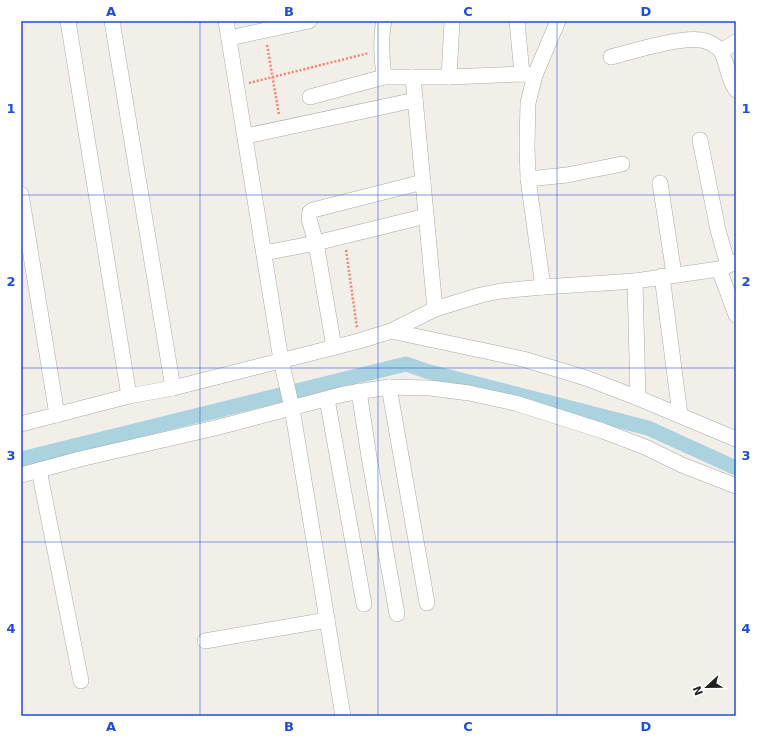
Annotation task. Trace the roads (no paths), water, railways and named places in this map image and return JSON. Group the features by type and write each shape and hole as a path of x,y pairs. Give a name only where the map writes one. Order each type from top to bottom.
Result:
{"street":[{"path":"68,21 129,396"},
{"path":"112,21 173,388"},
{"path":"226,21 246,136 282,367 291,403 343,716"},
{"path":"229,38 309,21"},
{"path":"384,21 381,34 384,77"},
{"path":"449,77 452,21"},
{"path":"517,21 529,74 527,146 528,179 543,287"},
{"path":"529,74 558,21"},
{"path":"611,57 640,49 693,39 708,42 721,51 731,83 736,90"},
{"path":"721,51 736,42"},
{"path":"310,97 384,77 449,77 529,74"},
{"path":"413,77 435,309"},
{"path":"246,136 415,100"},
{"path":"700,140 718,230 728,265 736,315"},
{"path":"528,179 567,176 622,164"},
{"path":"334,347 316,243 309,215 314,210 423,182"},
{"path":"660,183 680,415"},
{"path":"21,194 57,415"},
{"path":"264,254 426,216"},
{"path":"21,424 129,396 282,367 334,347 391,331 435,309 481,295 501,291 543,287 635,281 728,265"},
{"path":"635,281 638,398"},
{"path":"391,331 523,359 586,378 736,439"},
{"path":"389,387 427,603"},
{"path":"21,475 291,403 328,399 360,391 389,387 430,388 469,393 515,403 645,447 736,486"},
{"path":"360,391 369,457 397,614"},
{"path":"328,399 364,604"},
{"path":"39,470 81,680"},
{"path":"205,641 327,620"}],"waterway":[{"path":"21,459 406,364 426,371 648,428 736,468"}]}
